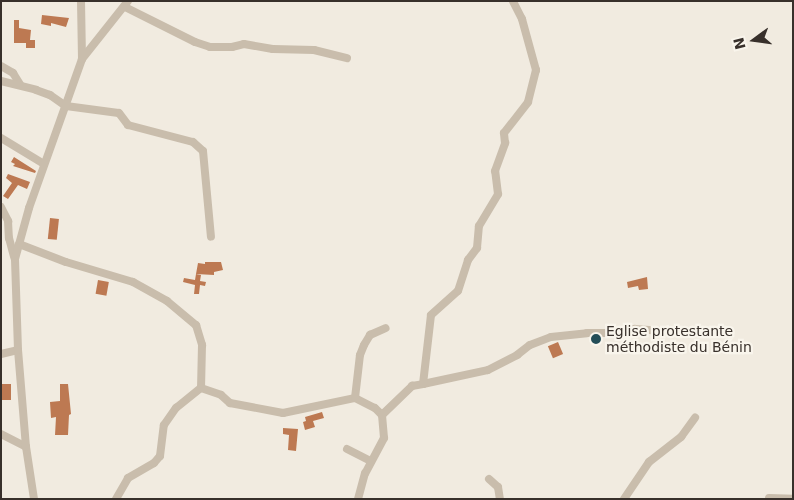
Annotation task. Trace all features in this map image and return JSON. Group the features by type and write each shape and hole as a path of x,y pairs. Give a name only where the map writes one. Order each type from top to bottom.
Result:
{"street":[{"path":"34,499 26,447 18,350 15,259 18,244 44,164 82,59 82,1"},
{"path":"424,384 431,316 458,290 468,260 477,248 479,226 498,194 495,171 504,143 504,133 528,102 536,70 522,19 513,1"},
{"path":"82,59 126,4 194,42 210,47 232,47 244,44 273,49 314,50 347,58"},
{"path":"1,66 13,73 20,84"},
{"path":"1,81 20,84 50,95 66,106 119,113 128,125 193,142 203,151 211,237"},
{"path":"1,138 44,164"},
{"path":"1,207 8,221 9,238 15,259"},
{"path":"18,244 66,262 133,282 167,301 187,316 196,325 202,345 201,388"},
{"path":"355,398 360,355 364,345 370,335 386,328"},
{"path":"382,415 412,386 488,370 517,356 530,345 551,337 620,333 634,329 660,331"},
{"path":"1,354 18,350"},
{"path":"201,388 221,395 230,403 283,413 355,398 376,408 382,415 384,438 371,461 358,499"},
{"path":"116,499 128,478 135,472 154,463 160,456 164,425 176,408 201,388"},
{"path":"624,499 649,462 681,437 695,418"},
{"path":"1,434 26,447"},
{"path":"346,450 371,461"},
{"path":"489,479 498,487 500,499"},
{"path":"768,499 793,499"}],"building":[{"path":"42,15 69,18 66,27 51,23 51,26 41,24"},
{"path":"14,20 19,20 19,28 31,30 30,40 35,40 35,48 26,48 26,43 14,43"},
{"path":"14,157 36,171 35,173 13,166 15,164 11,162"},
{"path":"8,174 30,182 27,189 18,185 8,199 3,196 12,183 6,178"},
{"path":"50,218 59,219 57,240 48,239"},
{"path":"205,262 221,262 223,270 214,272 214,275 196,274 198,263 205,264"},
{"path":"196,274 201,275 200,281 206,282 205,286 200,285 199,294 194,294 195,285 183,282 184,278 195,280"},
{"path":"647,277 648,289 639,290 638,286 628,288 627,282"},
{"path":"98,280 109,282 106,296 96,294"},
{"path":"558,342 563,354 553,358 548,346"},
{"path":"1,384 11,384 11,400 1,400"},
{"path":"60,384 68,384 71,414 69,415 68,435 55,435 56,417 51,418 50,402 60,401"},
{"path":"322,412 324,418 313,421 315,427 305,430 303,422 306,421 305,417"},
{"path":"283,428 298,429 296,451 288,450 289,435 283,434"}],"place":[{"name":"Eglise protestante méthodiste du Bénin","path":"596,339"}]}
